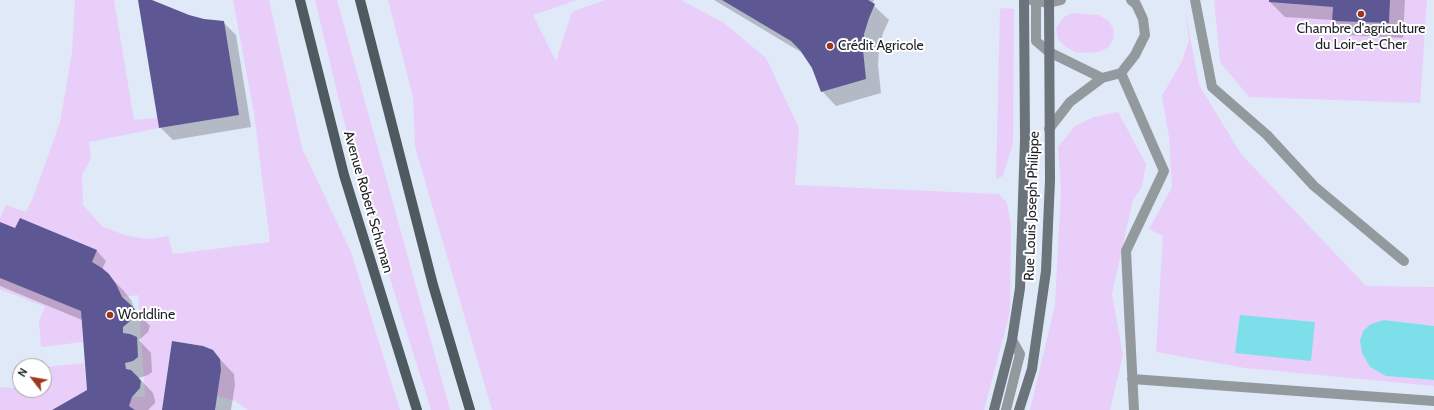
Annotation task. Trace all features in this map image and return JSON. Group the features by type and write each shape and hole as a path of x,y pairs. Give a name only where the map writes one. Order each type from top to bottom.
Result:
{"main road":[{"name":"Avenue Robert Schuman","path":"300,0 344,175 417,410"},
{"path":"360,0 431,277 470,410"},
{"name":"Rue Louis Joseph Philippe","path":"994,410 1012,340 1020,288 1024,140 1024,0"},
{"name":"Rue Louis Joseph Philippe","path":"1019,410 1032,369 1046,271 1050,180 1050,1"}],"lane":[{"path":"1061,0 1035,0 1036,41 1049,52 1102,78"},
{"path":"1049,129 1070,102 1102,78 1121,73 1135,55 1145,36 1143,20 1136,4 1131,0"},
{"path":"1195,0 1212,87 1267,135 1314,186 1404,261"},
{"path":"1121,73 1164,172 1126,251 1134,410"},
{"path":"1006,410 1020,354 1012,340"},
{"path":"1132,379 1434,401"}],"shaded area":[{"path":"75,0 114,0 134,120 157,118 159,128 89,142 91,159 82,175 83,205 102,226 124,235 148,239 168,236 173,254 270,242 254,113 233,0 269,0 302,148 351,252 400,410 248,410 235,401 217,396 221,370 220,359 213,350 203,346 172,341 162,410 135,410 129,406 132,397 145,397 138,295 122,297 109,274 92,262 97,250 15,228 0,222 0,218 6,205 26,212 33,198 60,122 72,53"},
{"path":"315,0 337,0 450,410 431,410 354,163"},
{"path":"388,0 577,0 533,15 556,61 572,12 605,0 681,0 724,23 766,58 799,128 795,185 999,194 1007,203 1011,225 1010,312 984,410 492,410 415,147 413,97"},
{"path":"1214,0 1269,0 1270,2 1333,7 1332,21 1389,23 1390,0 1427,0 1420,103 1249,97 1220,62"},
{"path":"1000,8 1014,9 1013,143 1003,176 996,179"},
{"path":"1185,10 1199,85 1241,154 1366,286 1434,287 1434,326 1384,320 1362,353 1370,367 1386,376 1434,380 1434,386 1245,368 1156,352 1163,236 1149,229 1172,187 1169,137 1162,96 1182,61 1189,40"},
{"path":"1072,13 1098,15 1108,20 1113,28 1114,37 1109,47 1099,52 1077,53 1066,47 1058,39 1056,28 1064,17"},
{"path":"1118,112 1146,164 1142,187 1133,200 1112,294 1123,355 1110,410 1030,410 1055,305 1061,189 1058,147 1075,126 1094,117"},
{"path":"0,278 81,311 83,342 41,347 39,321 45,307 0,289"},
{"path":"84,363 87,390 52,410 0,410 0,387 12,388 12,398 52,398 52,366"}],"water":[{"path":"1240,315 1315,322 1311,361 1235,353"},
{"path":"1384,320 1434,326 1434,380 1386,376 1370,367 1362,353 1360,341 1363,331 1371,324"}],"building":[{"path":"138,0 152,0 189,15 204,19 224,21 239,115 159,128"},
{"name":"Crédit Agricole","path":"722,0 868,0 875,4 864,34 863,50 866,79 821,92 812,68 800,50 791,41"},
{"name":"Chambre d'agriculture du Loir-et-Cher","path":"1269,0 1390,0 1389,23 1332,21 1333,7 1269,2"},
{"name":"Worldline","path":"20,218 97,250 92,262 109,274 122,297 136,311 129,322 123,327 123,333 137,337 138,357 133,361 125,363 126,369 131,370 141,381 140,388 132,397 129,406 135,410 52,410 87,390 81,311 0,278 0,222 15,228"},
{"path":"172,341 203,346 213,350 220,359 221,370 215,410 162,410"}],"place":[{"name":"Chambre d'agriculture du Loir-et-Cher","path":"1361,14"},
{"name":"Crédit Agricole","path":"830,46"},
{"name":"Worldline","path":"110,315"}]}
